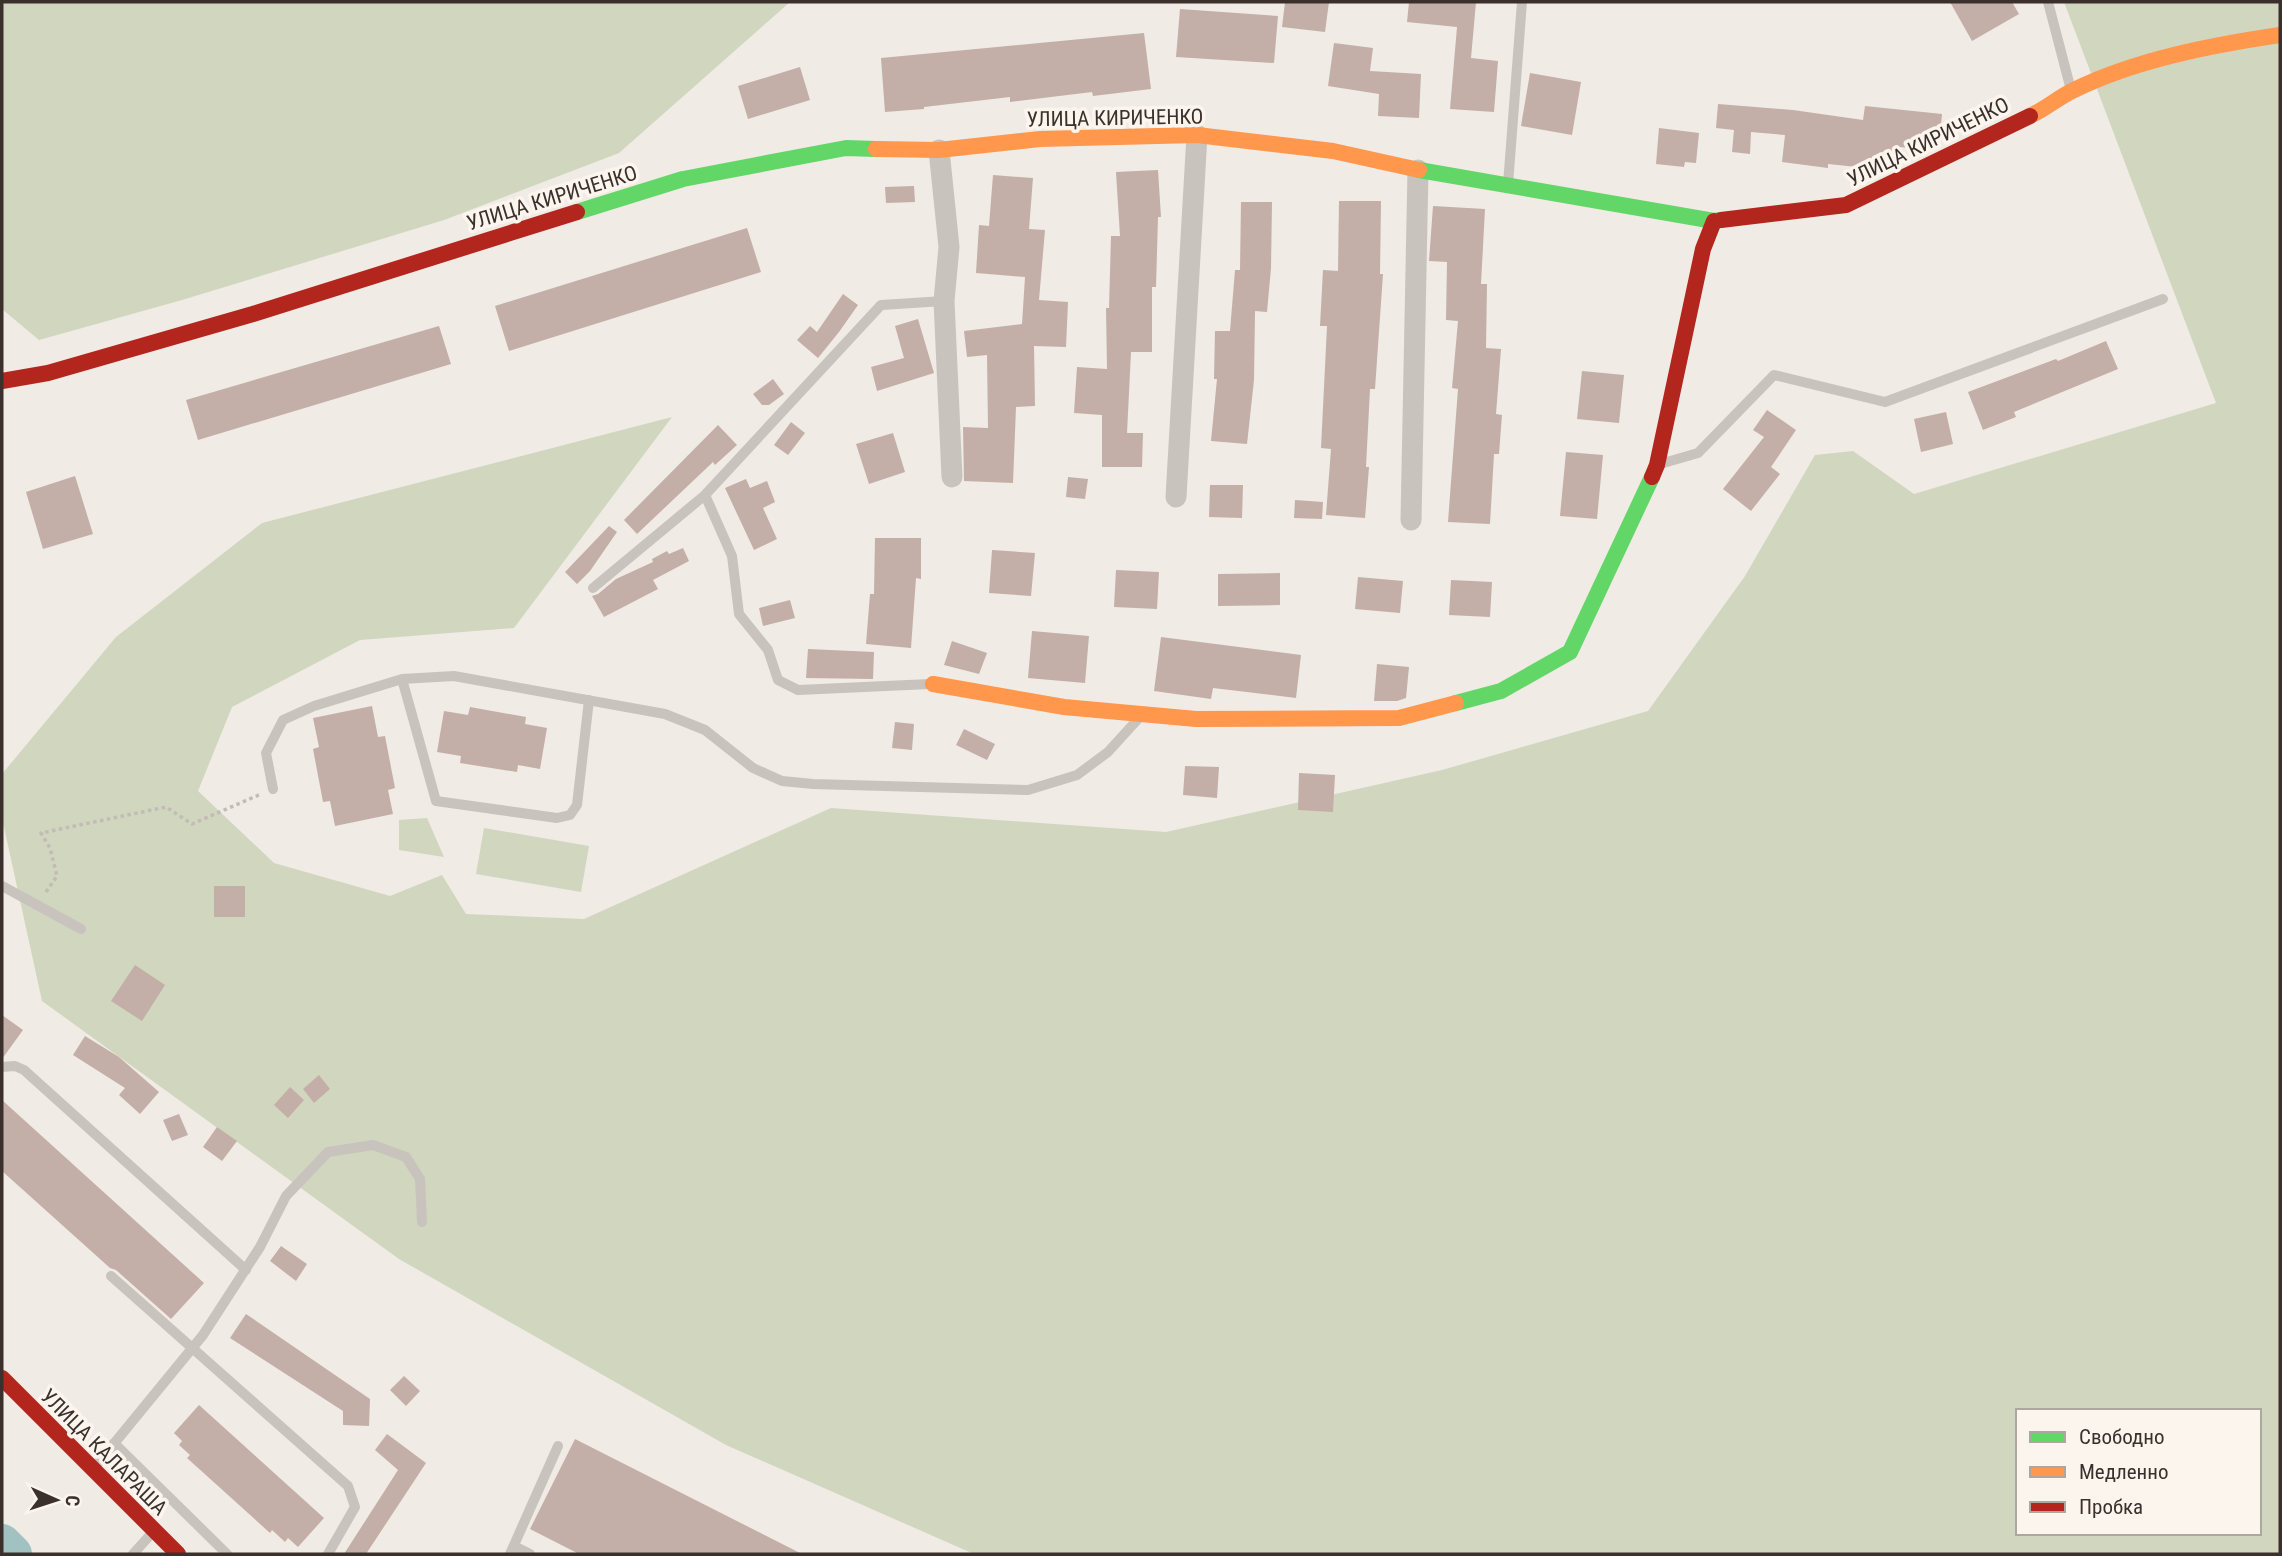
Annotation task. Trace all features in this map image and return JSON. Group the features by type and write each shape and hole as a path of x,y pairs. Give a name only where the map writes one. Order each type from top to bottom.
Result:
{"street":[{"name":"УЛИЦА КИРИЧЕНКО","path":"2,382 48,373 253,314 683,178 846,148 939,150 1040,139 1197,135 1333,151 1418,170 1714,221 1846,205 2039,112 2072,91 2138,65 2220,44 2280,35"},
{"path":"1176,497 1197,135"},
{"path":"939,150 949,247 944,301 952,477"},
{"path":"1411,520 1418,170"},
{"path":"933,684 1065,707 1196,719 1399,718 1502,691 1570,652 1657,465 1703,249 1714,221"},
{"name":"УЛИЦА КАЛАРАША","path":"2,1378 178,1554"}],"lane":[{"path":"1508,186 1522,2"},
{"path":"2048,2 2072,91"},
{"path":"1657,465 1698,453 1774,375 1885,402 2163,299"},
{"path":"593,588 705,495 881,304 944,301"},
{"path":"705,495 732,556 739,614 768,650 778,680 798,690 933,684"},
{"path":"272,789 266,753 283,720 314,706 402,679 454,676 665,713 705,730 753,768 782,781 813,784 1028,790 1077,775 1108,752 1143,714"},
{"path":"402,679 436,800 557,818 570,815 577,804 589,700"},
{"path":"2,886 81,929"},
{"path":"2,1067 15,1066 24,1070 246,1270"},
{"path":"93,1470 192,1348 246,1270 286,1196 328,1152 373,1145 406,1157 420,1179 422,1222"},
{"path":"111,1276 348,1486 355,1507 328,1554"},
{"path":"114,1443 227,1554"},
{"path":"530,1554 512,1550 558,1446"},
{"path":"133,1554 154,1531"}],"path":[{"path":"37,906 57,876 50,848 41,833 166,807 192,824 272,789"}],"green space":[{"path":"2,2 790,2 619,153 444,220 182,300 39,340 2,309"},
{"path":"2064,2 2280,2 2280,1554 974,1554 726,1445 399,1259 42,1001 2,818 2,774 116,637 262,523 672,417 514,628 360,640 232,707 198,791 274,863 390,896 442,875 466,914 584,919 831,808 1166,832 1442,770 1648,711 1745,576 1815,455 1853,451 1914,494 2216,403"},
{"path":"427,818 444,857 399,850 399,820"},
{"path":"484,828 589,846 581,892 476,874"}],"building":[{"path":"1285,2 1329,2 1325,32 1282,27"},
{"path":"1409,2 1476,2 1471,58 1498,61 1494,112 1450,109 1457,27 1407,22"},
{"path":"1950,2 2012,2 2019,14 1972,41"},
{"path":"1180,9 1278,16 1274,63 1176,57"},
{"path":"1144,33 1151,89 1093,96 1092,92 1010,102 1010,97 885,112 881,58"},
{"path":"1334,43 1373,48 1370,71 1421,74 1419,118 1378,116 1379,94 1328,86"},
{"path":"800,67 810,100 748,119 738,86"},
{"path":"1530,73 1581,82 1572,135 1521,126"},
{"path":"1718,104 1793,110 1863,120 1865,106 1942,114 1940,136 1926,134 1922,149 1900,147 1899,155 1878,154 1877,169 1828,164 1828,168 1782,162 1785,135 1751,132 1750,154 1732,152 1734,130 1716,128"},
{"path":"1659,128 1699,133 1696,163 1685,162 1684,167 1656,164"},
{"path":"1158,170 1161,217 1158,217 1156,287 1152,287 1152,352 1131,352 1127,433 1143,433 1142,467 1102,467 1102,415 1074,413 1077,367 1107,369 1106,308 1109,308 1111,236 1120,236 1116,172"},
{"path":"993,175 1033,178 1029,229 1045,230 1039,300 1068,302 1066,347 1034,346 1035,406 1016,407 1013,483 964,481 963,427 988,428 987,355 967,357 964,331 1022,324 1025,277 976,273 979,225 989,226"},
{"path":"914,186 915,202 886,203 885,187"},
{"path":"1339,201 1381,201 1380,274 1383,274 1375,389 1370,389 1365,518 1326,515 1331,449 1321,448 1327,326 1320,326 1323,270 1338,271"},
{"path":"1241,202 1272,202 1267,312 1255,311 1254,380 1247,444 1211,441 1217,379 1214,379 1215,331 1230,331 1235,270 1240,270"},
{"path":"1433,206 1485,209 1481,284 1487,284 1486,348 1501,349 1496,414 1502,415 1499,454 1494,454 1490,524 1448,522 1458,389 1452,388 1458,321 1446,320 1447,262 1429,261"},
{"path":"747,228 761,272 509,351 495,306"},
{"path":"843,294 858,305 818,358 797,340 810,326 817,332"},
{"path":"918,319 934,373 877,391 871,367 904,358 895,326"},
{"path":"439,326 451,364 198,440 186,400"},
{"path":"2106,341 2118,369 2014,412 2016,417 1983,430 1968,392 2056,359 2058,361"},
{"path":"1582,371 1624,375 1619,423 1577,419"},
{"path":"773,379 784,394 769,405 762,405 753,394"},
{"path":"1767,410 1796,430 1771,467 1780,474 1751,511 1723,489 1764,437 1753,430"},
{"path":"1946,412 1953,444 1921,452 1914,419"},
{"path":"791,422 805,433 788,455 774,445"},
{"path":"718,425 737,445 715,465 713,462 637,534 624,520"},
{"path":"893,433 905,472 869,484 856,444"},
{"path":"1566,452 1603,455 1597,519 1560,516"},
{"path":"75,476 93,534 43,549 26,492"},
{"path":"1068,477 1088,479 1085,499 1066,497"},
{"path":"746,479 750,488 767,481 775,502 763,508 777,539 754,550 725,488"},
{"path":"1210,485 1243,485 1242,518 1209,517"},
{"path":"1295,500 1323,502 1322,519 1294,518"},
{"path":"609,526 617,532 590,571 577,584 565,572"},
{"path":"875,538 921,538 921,579 916,578 911,648 866,644 870,594 874,594"},
{"path":"683,548 689,561 653,580 658,589 604,617 592,596 616,579 653,562 652,559 667,551 669,554"},
{"path":"992,550 1035,553 1031,596 989,593"},
{"path":"1116,570 1159,572 1157,609 1114,607"},
{"path":"1280,573 1280,605 1218,606 1218,574"},
{"path":"1358,577 1403,581 1400,613 1355,609"},
{"path":"1451,580 1492,582 1490,617 1449,615"},
{"path":"790,600 795,618 763,626 759,608"},
{"path":"1032,631 1089,636 1085,683 1028,678"},
{"path":"1161,637 1301,655 1296,698 1213,688 1211,699 1154,691"},
{"path":"952,641 987,653 979,674 944,665"},
{"path":"808,649 874,652 873,679 806,678"},
{"path":"1377,664 1409,667 1406,698 1397,701 1374,701"},
{"path":"372,706 378,737 385,736 395,788 388,790 393,814 335,826 330,801 323,802 313,749 319,747 313,718"},
{"path":"470,707 526,717 525,724 547,728 540,769 518,765 517,772 460,763 461,756 437,752 444,711 468,715"},
{"path":"895,722 914,724 912,750 892,748"},
{"path":"964,729 995,744 987,760 956,745"},
{"path":"1185,766 1219,767 1217,798 1183,795"},
{"path":"1299,773 1335,775 1333,812 1298,810"},
{"path":"214,886 245,886 245,917 214,917"},
{"path":"135,965 165,985 142,1021 111,1001"},
{"path":"2,1015 23,1030 2,1059"},
{"path":"85,1036 119,1057 159,1092 140,1114 119,1095 125,1088 73,1055"},
{"path":"319,1075 330,1089 314,1103 303,1089"},
{"path":"290,1087 304,1100 288,1118 274,1105"},
{"path":"2,1100 204,1283 171,1319 2,1171"},
{"path":"179,1114 188,1135 172,1141 163,1120"},
{"path":"217,1127 237,1141 222,1161 203,1147"},
{"path":"281,1246 307,1264 296,1281 270,1261"},
{"path":"246,1314 370,1399 369,1426 343,1425 343,1411 230,1338"},
{"path":"404,1376 420,1391 406,1406 390,1390"},
{"path":"199,1405 324,1518 298,1547 288,1538 285,1542 272,1530 270,1533 187,1458 190,1455 179,1445 182,1441 174,1433"},
{"path":"387,1434 426,1463 366,1554 344,1554 398,1470 375,1450"},
{"path":"575,1439 802,1554 579,1554 530,1529"}],"waterway":[{"path":"2,1543 13,1554"}],"traffic: fast":[{"path":"577,212 683,179 846,148 876,149"},
{"path":"1419,170 1714,221 1721,220"},
{"path":"1456,703 1501,691 1570,652 1652,477"}],"traffic: slow":[{"path":"2030,116 2072,91 2147,62 2280,35"},
{"path":"876,149 939,150 1040,139 1197,135 1333,151 1419,170"},
{"path":"933,684 1064,707 1196,719 1399,718 1456,703"}],"traffic: jam":[{"path":"1721,220 1846,205 2030,116"},
{"path":"2,381 48,373 253,314 577,212"},
{"path":"1652,477 1657,465 1703,249 1714,221"},
{"path":"2,1378 178,1554"}]}
